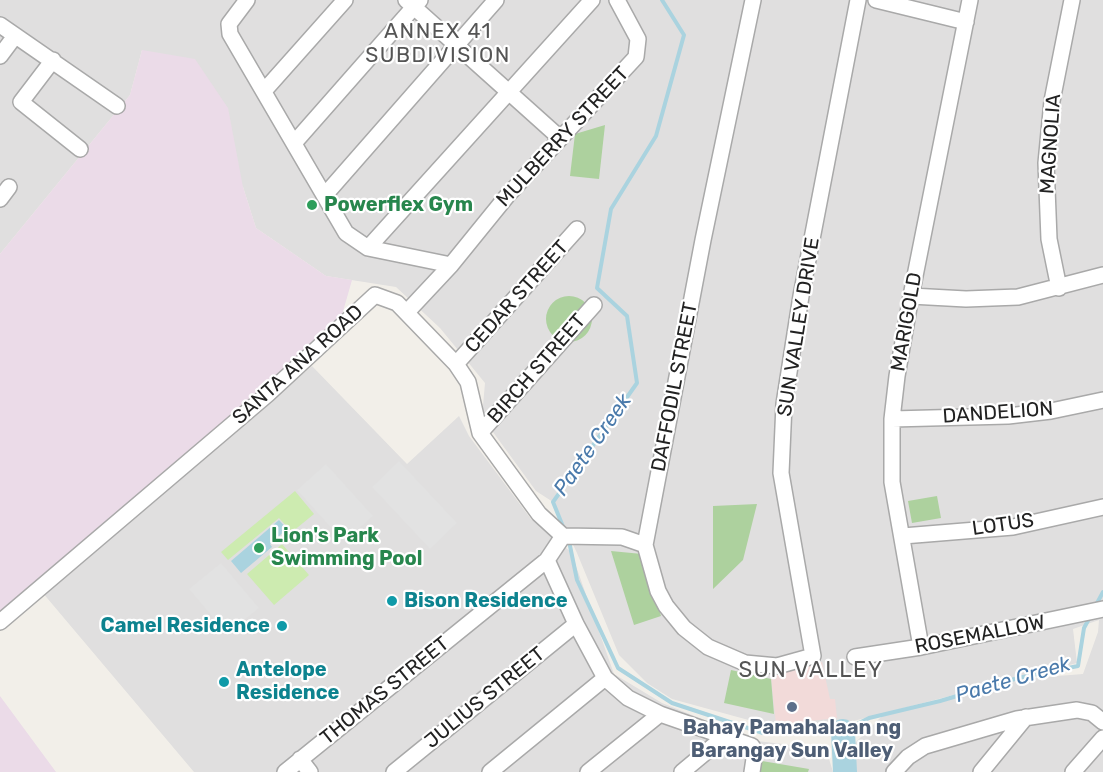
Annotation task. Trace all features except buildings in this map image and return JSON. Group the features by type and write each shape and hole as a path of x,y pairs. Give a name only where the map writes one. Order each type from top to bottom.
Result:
{"street":[{"path":"248,0 233,16 228,30 346,233 368,248 451,265"},
{"path":"264,91 345,0"},
{"path":"325,195 455,44 496,0"},
{"path":"368,248 592,0"},
{"name":"MULBERRY STREET","path":"407,312 451,265 507,196 636,57 638,39 617,0"},
{"name":"DAFFODIL STREET","path":"753,0 645,545 652,574 666,606 684,628 708,647 745,663 777,666 813,656"},
{"name":"SUN VALLEY DRIVE","path":"813,656 781,473 784,404 801,296 858,0"},
{"path":"876,0 966,22"},
{"name":"MARIGOLD","path":"921,647 892,482 892,419 911,297 970,0"},
{"name":"MAGNOLIA","path":"1059,288 1046,206 1046,164 1052,100 1072,0"},
{"path":"295,142 414,2 455,44 560,138"},
{"path":"0,25 117,106"},
{"path":"0,56 15,36"},
{"path":"53,60 21,102 80,148"},
{"name":"CEDAR STREET","path":"456,364 577,229"},
{"path":"911,297 1018,297 1103,276"},
{"name":"SANTA ANA ROAD","path":"0,622 268,394 375,295 397,303 456,364 468,382 480,433 539,514 563,536"},
{"name":"BIRCH STREET","path":"480,433 594,305"},
{"name":"DANDELION","path":"892,419 1008,416 1051,411 1103,400"},
{"name":"LOTUS","path":"903,536 1013,527 1103,507"},
{"path":"563,536 622,537 645,545"},
{"name":"THOMAS STREET","path":"285,772 547,560 563,536"},
{"path":"547,560 576,624 605,678 628,698 660,714 749,744 755,752 752,772"},
{"name":"ROSEMALLOW","path":"855,657 921,647 1103,609"},
{"name":"JULIUS STREET","path":"394,772 576,624"},
{"path":"490,772 605,678"},
{"path":"894,772 908,757 925,746 1026,717 1077,710 1092,713 1103,722"},
{"path":"588,772 660,714"},
{"path":"981,772 1026,717"},
{"path":"682,772 724,737"},
{"path":"1073,772 1103,738"},
{"path":"300,759 310,772"}],"shaded area":[{"name":"SUN VALLEY","path":"0,0 1103,0 1103,772 847,772 848,750 882,716 1020,679 1083,674 1098,632 1099,620 1073,629 1077,663 838,725 774,727 672,699 647,683 619,655 577,553 553,502 536,491 482,417 485,383 440,328 396,287 326,276 256,228 243,187 142,50 130,95 0,254"},
{"path":"142,50 195,59 228,108 243,187 256,228 326,276 352,280 342,315 270,381 0,612 0,254 130,95"},
{"path":"312,366 407,464 459,416 469,436 531,519 571,552 614,674 662,703 757,741 826,749 833,772 194,772 42,592"},
{"path":"399,461 457,523 430,549 372,487"},
{"path":"326,464 373,516 344,542 297,490"},
{"path":"221,563 259,608 227,634 189,589"},
{"path":"822,662 830,699 835,699 837,718 776,725 770,668"},
{"path":"0,696 56,772 0,772"}],"green space":[{"path":"605,125 599,179 570,176 575,134"},
{"path":"569,296 585,303 592,319 585,335 569,342 553,335 546,319 553,303"},
{"path":"295,491 314,514 292,532 279,518 228,560 221,552"},
{"path":"937,496 941,518 912,523 908,501"},
{"path":"757,504 743,560 713,589 713,506"},
{"path":"282,544 309,575 274,605 247,574"},
{"path":"611,551 642,554 661,616 634,625"},
{"path":"731,670 771,679 774,714 724,703"},
{"path":"762,761 809,769 808,772 760,772"}],"water":[{"path":"279,520 287,529 270,544 272,547 241,573 231,561"}],"waterway":[{"name":"Paete Creek","path":"564,529 553,502 637,383 627,316 597,288 611,209 656,136 684,35 662,0"},
{"name":"Paete Creek","path":"569,541 577,580 618,668 672,703 763,733 843,731 869,718 940,701 1018,678 1078,666 1084,628 1090,617"},
{"name":"Paete Creek","path":"1096,605 1103,592"},
{"name":"Paete Creek","path":"843,731 845,772"}],"place":[{"name":"Powerflex Gym","path":"312,205"},
{"name":"Lion's Park Swimming Pool","path":"259,548"},
{"name":"Bison Residence","path":"392,601"},
{"name":"Camel Residence","path":"282,626"},
{"name":"Antelope Residence","path":"224,682"},
{"name":"Bahay Pamahalaan ng Barangay Sun Valley","path":"792,707"}],"district":[{"name":"ANNEX 41 SUBDIVISION","path":"438,44"},
{"name":"SUN VALLEY","path":"811,671"}]}
